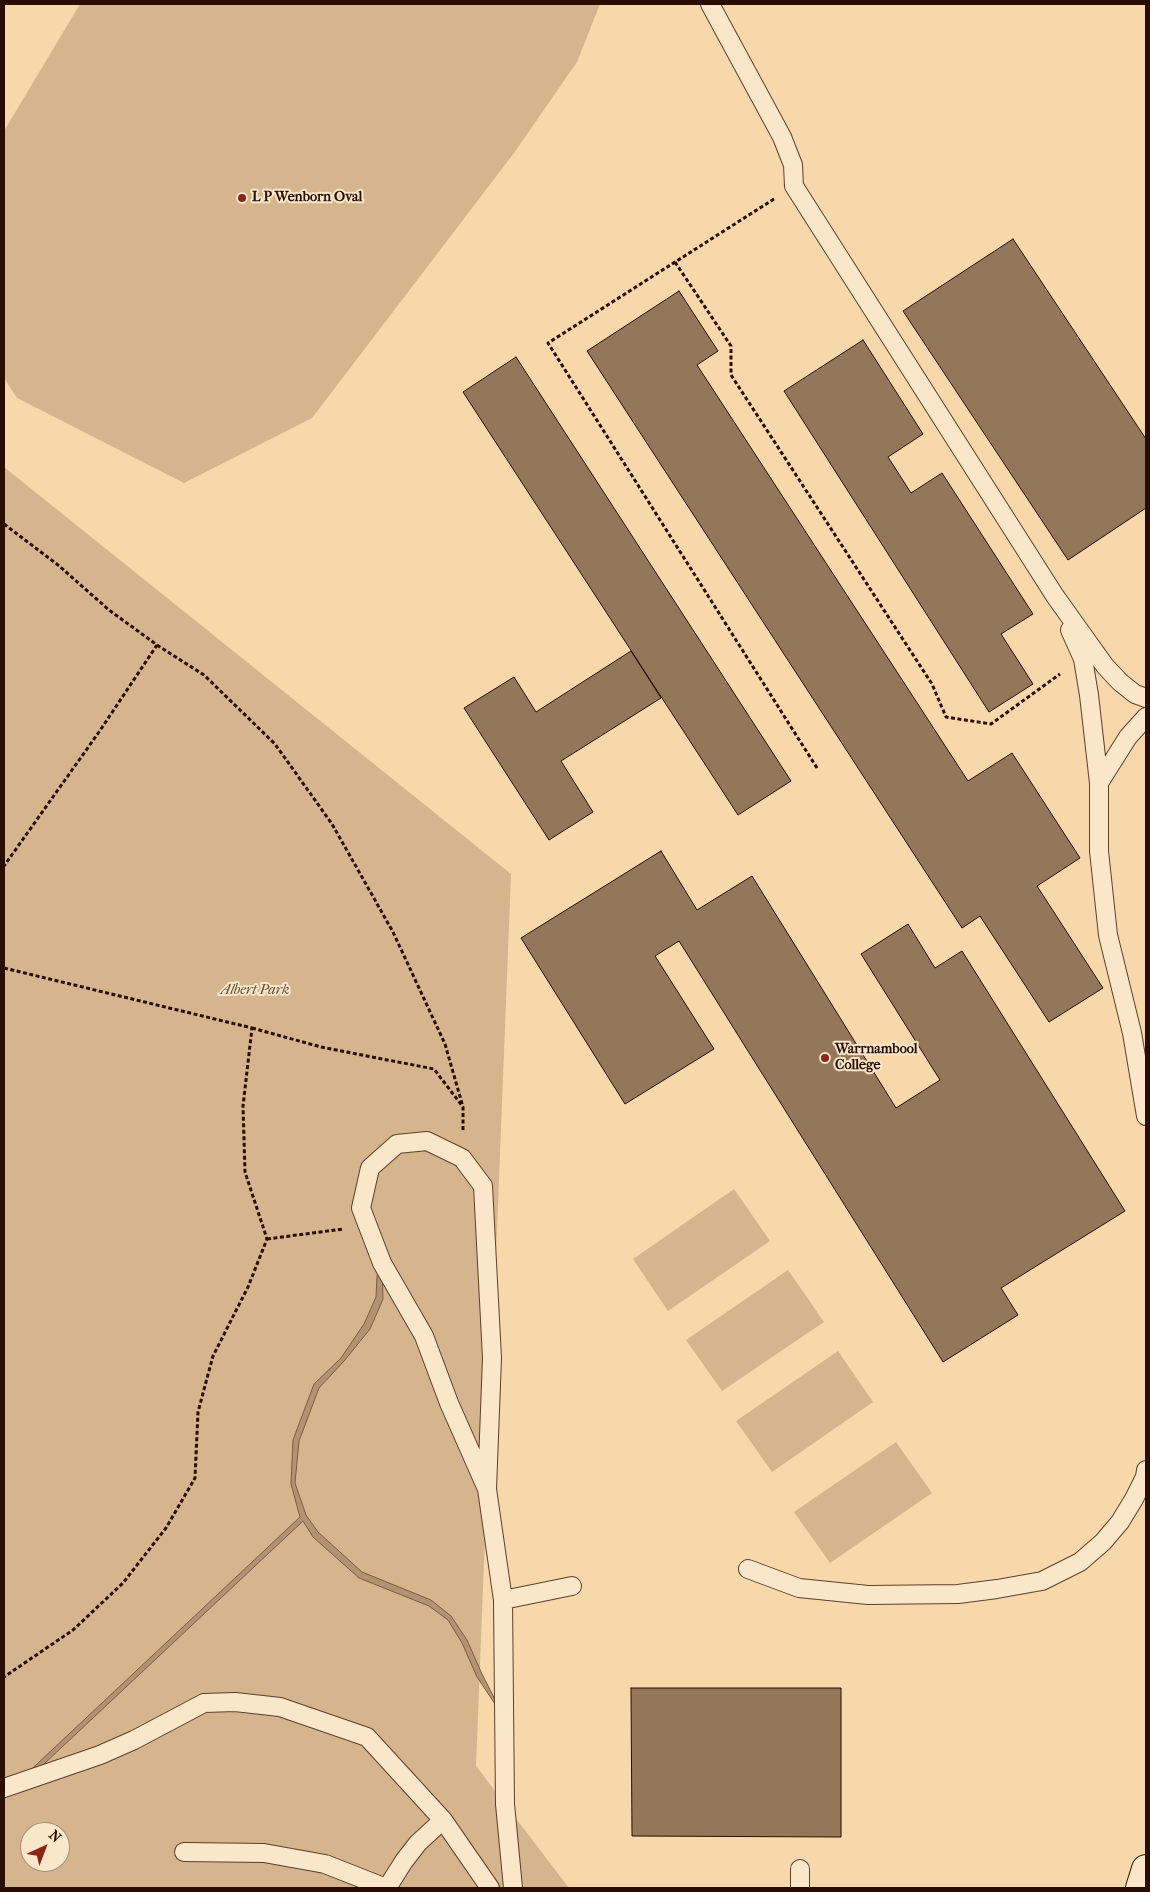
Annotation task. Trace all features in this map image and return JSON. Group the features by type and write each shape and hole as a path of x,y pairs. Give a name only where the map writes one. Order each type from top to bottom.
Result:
{"street":[{"path":"1140,1888 1146,1870"}],"lane":[{"path":"710,4 782,137 793,165 794,186 1055,596 1105,666 1135,694 1146,698"},
{"path":"1055,596 1083,659 1100,783 1099,851 1108,935 1132,1033 1146,1116"},
{"path":"1100,783 1128,737 1146,717"},
{"path":"487,1489 449,1403 424,1336 382,1263 361,1208 370,1168 397,1144 427,1141 462,1158 483,1186 492,1358 487,1489 503,1600 505,1804 513,1888"},
{"path":"748,1569 799,1588 868,1595 958,1594 1042,1581 1080,1562 1103,1542 1130,1507 1145,1477 1146,1470"},
{"path":"503,1600 572,1586"},
{"path":"4,1788 100,1755 134,1740 204,1703 235,1702 280,1707 367,1737 443,1820 490,1888"},
{"path":"184,1852 264,1853 316,1862 387,1888 418,1843 443,1820"},
{"path":"800,1869 800,1888"}],"path":[{"path":"794,186 548,343 817,768"},
{"path":"675,262 731,346 731,375 932,684 946,717 991,724 1062,673"},
{"path":"4,524 58,565 109,610 157,645 204,675 275,744 332,824 393,932 445,1044 463,1107 462,1158"},
{"path":"4,866 99,732 157,645"},
{"path":"4,968 252,1028 321,1047 434,1069 463,1107"},
{"path":"4,1676 73,1630 123,1583 166,1528 195,1478 198,1412 213,1356 248,1287 267,1239 245,1172 243,1106 252,1028"},
{"path":"267,1239 368,1226"}],"green space":[{"name":"L P Wenborn Oval","path":"80,4 600,4 577,62 514,153 312,418 184,483 17,398 4,378 4,131"},
{"name":"Albert Park","path":"4,467 511,874 476,1766 569,1888 4,1888"},
{"path":"734,1189 770,1241 668,1311 633,1259"},
{"path":"788,1270 824,1322 722,1391 686,1340"},
{"path":"838,1351 873,1402 772,1472 736,1421"},
{"path":"896,1442 932,1493 830,1563 794,1512"}],"shaded area":[{"path":"382,1263 383,1299 370,1329 319,1388 299,1441 295,1483 306,1515 318,1532 362,1572 431,1600 451,1616 467,1640 505,1719 477,1677 462,1643 448,1620 429,1606 359,1578 313,1537 303,1521 29,1778 20,1780 300,1517 291,1484 293,1440 314,1384 341,1358 364,1324 376,1297 377,1276"}],"building":[{"path":"1013,239 1146,439 1146,508 1068,560 903,311"},
{"path":"679,291 718,351 697,365 968,781 1012,753 1080,858 1037,886 1103,988 1049,1022 980,916 962,928 587,351"},
{"path":"863,340 923,434 888,457 911,493 942,473 1033,614 1001,634 1033,684 989,712 784,391"},
{"path":"516,357 791,781 738,815 463,392"},
{"path":"631,651 661,698 561,761 593,812 549,840 464,708 514,677 536,712"},
{"path":"661,851 697,910 752,876 896,1108 940,1080 861,954 908,924 935,968 962,951 1125,1211 1001,1288 1018,1315 943,1362 679,941 655,956 714,1049 625,1104 521,938"},
{"path":"631,1688 841,1688 841,1837 632,1836"}],"place":[{"name":"L P Wenborn Oval","path":"242,198"},
{"name":"Warrnambool College","path":"825,1058"}]}
